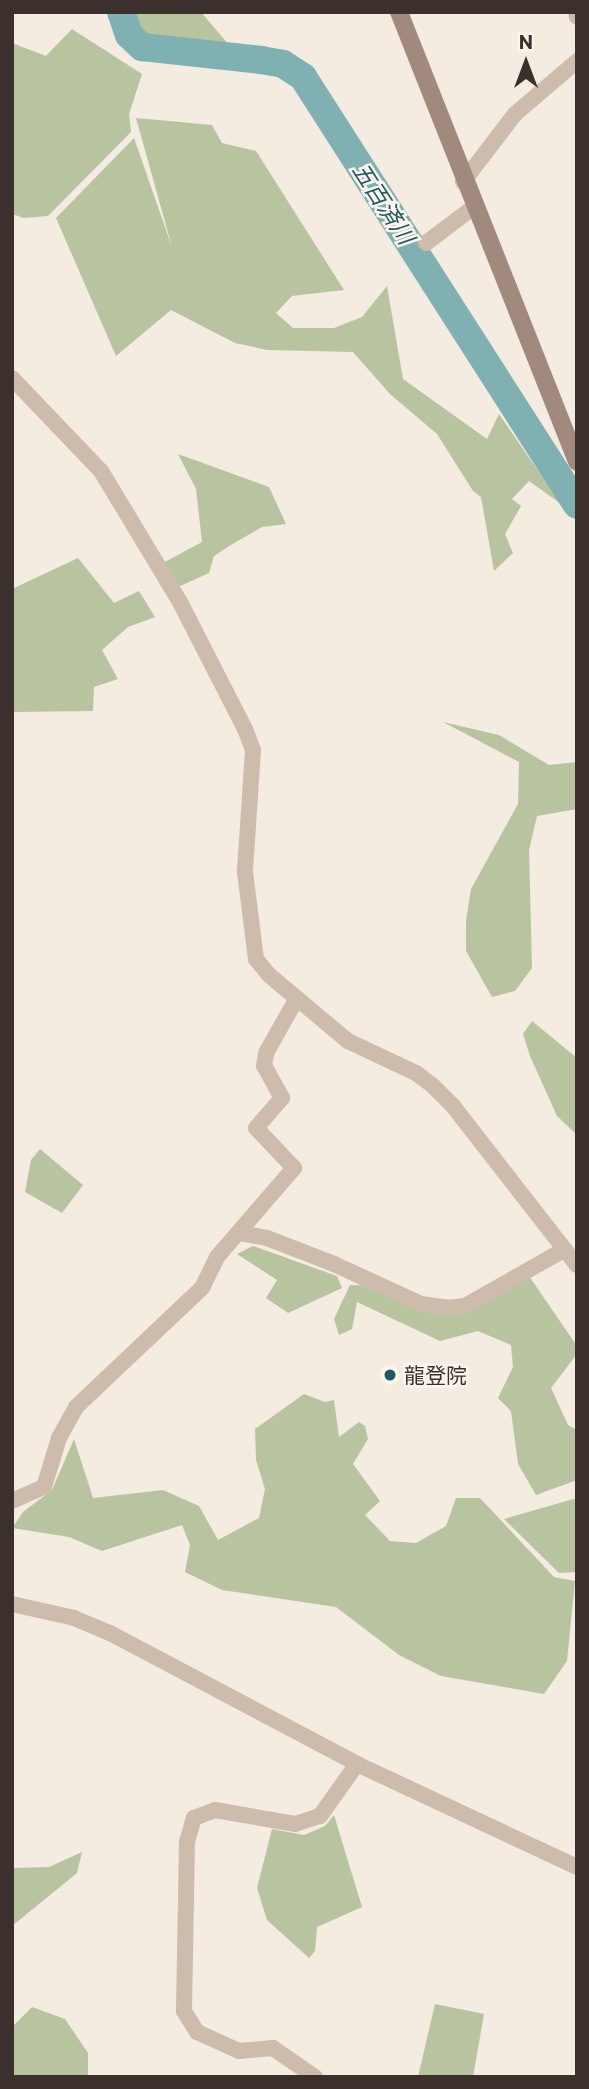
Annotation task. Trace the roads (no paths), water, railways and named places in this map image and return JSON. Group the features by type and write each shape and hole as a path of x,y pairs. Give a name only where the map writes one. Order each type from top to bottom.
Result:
{"street":[{"path":"399,12 463,182 577,462"},
{"path":"463,182 515,114 577,61"},
{"path":"426,243 474,208"},
{"path":"12,378 101,471 180,601 245,729 253,750 245,872 256,959 348,1041 416,1073 453,1106 562,1251 577,1265"},
{"path":"12,1500 44,1487 59,1438 76,1407 202,1288 217,1257 294,1168 256,1129 282,1098 264,1066 266,1053 297,998"},
{"path":"239,1233 267,1238 323,1259 421,1304 448,1308 465,1306 562,1251"},
{"path":"12,1604 74,1618 110,1633 357,1763 577,1867"},
{"path":"307,2075 273,2048 239,2051 197,2032 184,2011 187,1842 194,1818 215,1810 295,1824 320,1816 357,1763"}],"waterway":[{"name":"五百済川","path":"121,12 129,35 142,47 283,64 303,77 577,505"}],"place":[{"name":"龍登院","path":"390,1375"}]}
